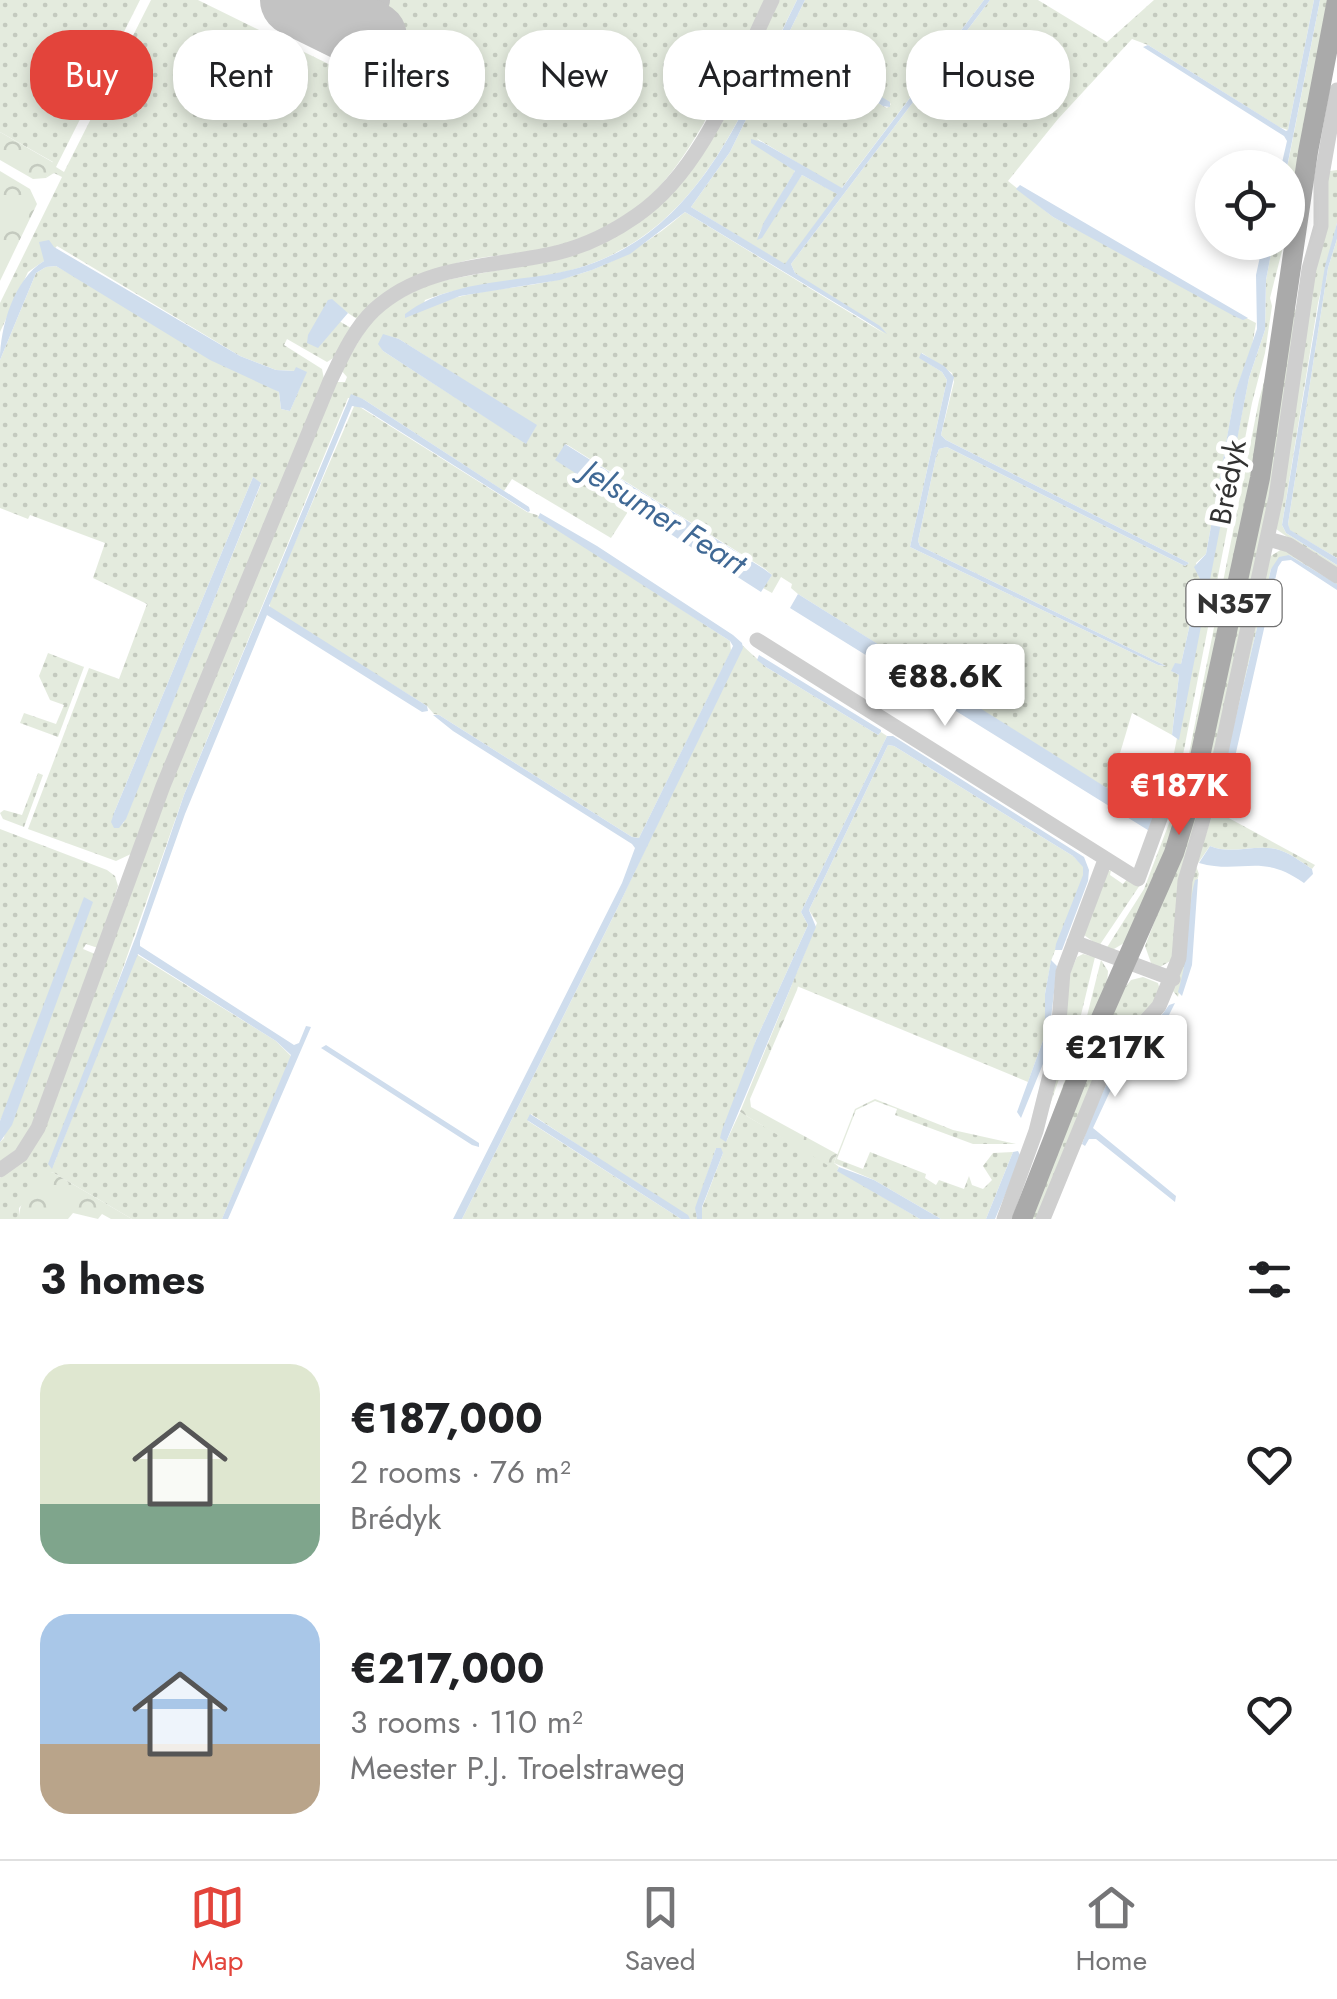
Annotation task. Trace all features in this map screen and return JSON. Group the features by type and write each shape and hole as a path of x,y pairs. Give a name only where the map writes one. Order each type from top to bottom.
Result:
{"main road":[{"name":"Brédyk","path":"1126,963 1174,853 1204,742 1263,463 1308,152 1337,0"},
{"name":"N357","path":"1022,1219 1126,963"}],"street":[{"path":"0,1170 21,1155 38,1128 162,786 330,380 352,338 376,308 422,280 463,268 563,251 600,237 638,215 667,189 694,155 772,0"},
{"name":"Brédyk","path":"1173,979 1181,945 1185,882 1216,776 1268,539 1289,424 1309,268 1321,226 1337,90"},
{"path":"1268,539 1288,545 1337,576"},
{"path":"757,640 1138,878 1174,780"},
{"path":"1004,1219 1032,1143 1053,1065 1059,1035 1060,982 1105,860"},
{"path":"1043,1219 1079,1124 1107,1066 1152,1016 1173,979 1074,942"}],"green space":[{"path":"0,0 140,0 125,30 30,30 30,120 80,120 56,167 64,172 90,120 153,120 153,30 136,30 151,0 198,0 259,30 173,30 173,120 308,120 308,54 328,64 328,120 485,120 485,30 374,30 389,0 766,0 751,30 663,30 663,120 705,120 672,172 630,213 575,241 446,267 357,319 345,311 319,344 339,321 351,328 335,357 327,362 287,339 284,345 322,369 324,379 131,854 116,861 28,829 89,668 119,679 147,604 93,578 105,543 0,508 0,360 36,273 56,266 279,392 281,409 290,411 305,375 276,370 240,356 57,246 28,272 0,332 0,303 62,177 54,173 46,178 53,162 0,132","holes":["253,477 261,484 123,824 114,813"]},
{"path":"778,0 797,0 782,30 761,30"},
{"path":"805,0 984,0 961,30 906,30 906,103 841,189 756,138 795,171 757,237 802,175 838,194 785,265 691,207 730,152 746,120 886,120 886,108 891,104 886,101 886,30 790,30"},
{"path":"990,0 1038,0 1107,42 1154,0 1314,0 1288,130 1132,39 1070,106 1070,30 967,30"},
{"path":"1320,0 1331,0 1303,150 1291,150"},
{"path":"906,111 906,120 1057,120 1008,181 1053,217 1256,323 1235,394 1206,554 1196,563 1200,579 1181,664 1175,664 1172,671 1179,675 1172,735 1132,713 1109,790 798,594 781,577 772,593 763,588 772,575 765,569 566,444 556,460 631,507 611,538 512,479 504,491 363,399 348,398 184,795 52,1169 136,954 276,1041 291,1056 287,1068 222,1219 132,1219 52,1172 19,1208 19,1219 0,1219 0,1178 25,1160 40,1137 161,804 335,382 345,382 347,377 341,370 370,323 390,304 431,283 539,262 658,206 708,120 738,120 712,164 685,199 652,230 614,254 568,271 442,294 425,300 422,309 456,297 579,274 642,244 685,212 885,334 795,273 791,264","holes":["387,336 399,339 536,426 526,443 383,351 381,346","922,353 952,373 954,382 941,435 946,440 1189,563 1185,566 947,447 939,449 936,457 920,546 1166,666 910,547 947,380 942,372 920,358"]},
{"path":"0,132 54,163 46,178 33,179 0,160"},
{"path":"1337,170 1337,223 1318,303 1282,525 1286,533 1337,565 1337,572 1276,529 1324,186 1330,171"},
{"path":"0,171 30,189 37,204 0,281"},
{"path":"1337,239 1337,558 1289,530 1288,524 1328,268"},
{"path":"1270,260 1280,260 1270,298 1265,353 1179,775 1170,773 1249,378 1265,330"},
{"path":"1292,309 1300,310 1281,452 1172,960 1160,967 1151,963 1145,946 1161,905"},
{"path":"1271,356 1266,409 1196,752 1164,858 1124,943 1106,949 1144,889 1182,789"},
{"path":"355,404 537,515 730,641 731,651 639,838 270,609 270,600"},
{"path":"1282,549 1337,579 1337,584 1289,555 1271,569 1222,773 1269,557"},
{"path":"742,645 766,667 878,735 881,732 887,736 801,912 808,925 756,1040 726,1142 740,1112 920,1219 702,1219 702,1208 723,1153 716,1148 696,1208 697,1219 690,1219 531,1114 528,1121 681,1219 462,1219 617,909"},
{"path":"48,653 84,667 58,737 20,723 24,713 56,724 64,705 50,700 39,676"},
{"path":"888,745 1073,856 1084,867 1051,961 1045,994 1045,1035 1028,1082 792,984 817,923 809,910"},
{"path":"38,773 43,775 24,827 3,819 0,813 4,810 22,815"},
{"path":"1214,810 1315,865 1312,869 1276,849 1226,850 1210,846 1196,866 1199,874 1191,902 1188,955 1178,997 1172,990 1183,955 1188,888"},
{"path":"0,829 107,870 115,876 118,886 98,948 86,944 83,949 95,954 32,1128 17,1149 0,1162 9,1102 0,1121"},
{"path":"1111,870 1110,875 1123,884 1128,878 1140,885 1099,946 1084,935 1104,873"},
{"path":"1077,957 1095,957 1080,1019 1038,1139 1063,989"},
{"path":"1101,960 1108,971 1107,984 1050,1122 1085,1024"},
{"path":"797,972 797,990 750,1099 751,1107 837,1154 837,1171 740,1112"},
{"path":"1143,977 1158,983 1161,994 1122,1041 1038,1219 1029,1219 1123,990 1131,980"},
{"path":"875,1099 953,1130 1016,1144 973,1144 895,1115 897,1109 875,1101 856,1110 837,1159 863,1169 870,1152 926,1174 925,1178 936,1185 939,1180 964,1189 969,1176 972,1185 983,1189 992,1180 983,1166 993,1153 1013,1152 986,1219 941,1219 874,1180 834,1163 855,1109"},
{"path":"52,1172 132,1219 111,1219 102,1214 98,1219 73,1213 68,1219 19,1219 29,1191"}],"water":[{"path":"797,0 805,0 790,30 783,30"},
{"path":"984,0 990,0 967,30 961,30"},
{"path":"1314,0 1320,0 1290,150 1285,150 1284,136 1143,47 1148,45 1288,130"},
{"path":"906,103 906,111 791,264 795,273 887,334 685,212 630,254 592,270 560,280 460,296 405,318 405,314 440,295 557,273 605,258 646,235 680,205 709,169 738,120 746,120 730,152 691,207 785,264 837,194 802,175 757,240 795,171 751,143 751,139 842,188"},
{"path":"1020,185 1248,318 1234,316 1053,217 1016,189"},
{"path":"1337,223 1288,524 1290,530 1337,558 1337,565 1286,533 1282,525 1325,266"},
{"path":"49,240 54,247 240,356 276,370 294,371 296,367 307,372 290,411 281,409 279,392 210,360 56,266 36,273 0,360 11,305 24,279 44,261 39,242"},
{"path":"1259,260 1270,260 1265,330 1249,378 1179,740 1172,735 1179,675 1171,671 1175,663 1181,664 1200,579 1194,567 1206,554 1235,393 1257,329"},
{"path":"332,299 348,313 318,348 307,343 308,335"},
{"path":"383,334 399,339 537,425 526,444 383,351 378,344"},
{"path":"921,353 944,366 954,377 941,435 946,440 1189,563 1185,566 947,447 939,449 936,457 920,546 1166,666 910,547 947,380 942,372 919,358"},
{"path":"351,394 530,511 363,408 352,406 269,606 427,706 428,711 422,712 267,615 185,814 140,941 140,946 294,1045 299,1043 306,1026 311,1027 228,1219 222,1219 291,1055 276,1041 138,954 52,1169 48,1164 136,936 184,795"},
{"name":"Jelsumer Feart","path":"565,444 772,575 761,592 555,460"},
{"path":"253,477 261,483 126,819 114,828 114,813"},
{"path":"540,513 733,635 743,648 462,1219 453,1219 622,883 635,848 433,715 439,715 639,838 733,646 538,518"},
{"path":"1289,555 1337,584 1337,590 1291,560 1282,561 1278,567 1225,801 1217,796 1271,569 1279,557"},
{"path":"798,594 1158,820 1151,832 790,608"},
{"path":"759,655 881,732 878,735 766,667 757,660"},
{"path":"887,736 893,736 1084,857 1088,881 1062,950 1055,950 1056,944 1083,867 1073,856 888,745 809,910 816,927 726,1142 720,1138 722,1130 756,1040 808,925 801,912"},
{"path":"1210,846 1226,850 1276,849 1312,869 1313,874 1304,883 1276,868 1199,863"},
{"path":"1198,879 1192,965 1182,996 1178,992 1192,894"},
{"path":"84,897 93,902 12,1125 0,1142 0,1121"},
{"path":"1051,960 1057,966 1047,1054 1021,1118 1017,1112 1045,1035 1045,994"},
{"path":"1175,1003 1166,1021 1119,1072 1093,1128 1176,1196 1175,1202 1096,1139 1082,1144 1120,1062 1169,1005"},
{"path":"326,1045 479,1143 479,1147 321,1048"},
{"path":"530,1114 690,1219 681,1219 527,1120"},
{"path":"716,1148 723,1153 702,1207 702,1219 697,1219 695,1208"},
{"path":"1018,1151 1021,1157 995,1219 986,1219 1013,1152"},
{"path":"839,1167 874,1180 941,1219 920,1219 837,1171"}],"taxiway":[{"path":"325,14 353,17 375,0"}],"runway":[{"path":"296,0 357,30"}]}
